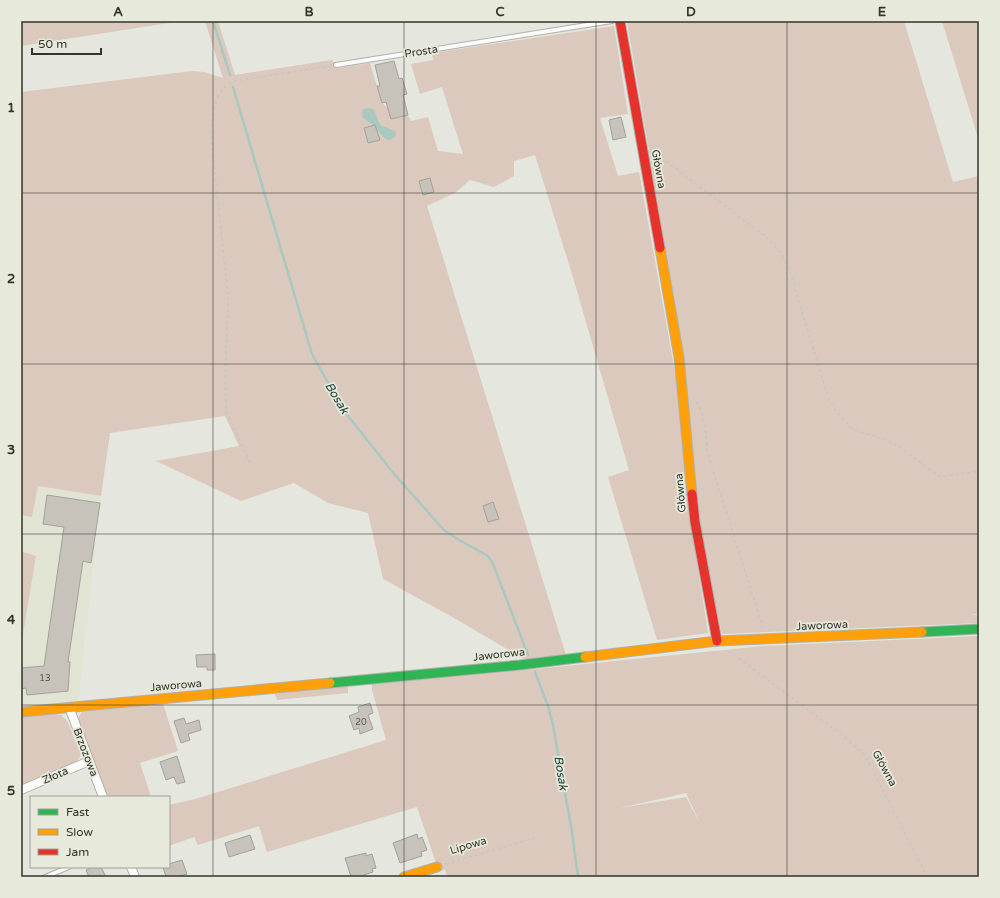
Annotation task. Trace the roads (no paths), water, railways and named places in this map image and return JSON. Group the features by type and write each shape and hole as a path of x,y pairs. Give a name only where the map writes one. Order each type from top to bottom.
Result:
{"street":[{"name":"Główna","path":"620,21 679,357 695,522 717,641"},
{"name":"Jaworowa","path":"21,712 520,665 717,641 979,629"},
{"name":"Brzozowa","path":"69,707 103,796"},
{"name":"Złota","path":"21,790 89,761"},
{"path":"404,877 436,867"}],"lane":[{"name":"Prosta","path":"336,65 612,21"},
{"path":"45,877 67,868"}],"water":[{"path":"364,109 374,109 379,123 382,126 395,131 396,135 394,138 390,140 385,139 375,125 363,118 362,112"}],"waterway":[{"name":"Bosak","path":"213,21 230,75"},
{"name":"Bosak","path":"233,87 312,354 348,416 395,475 444,530 488,556 493,564 528,655"},
{"name":"Bosak","path":"535,672 548,706 553,725 572,832 578,877"}]}
